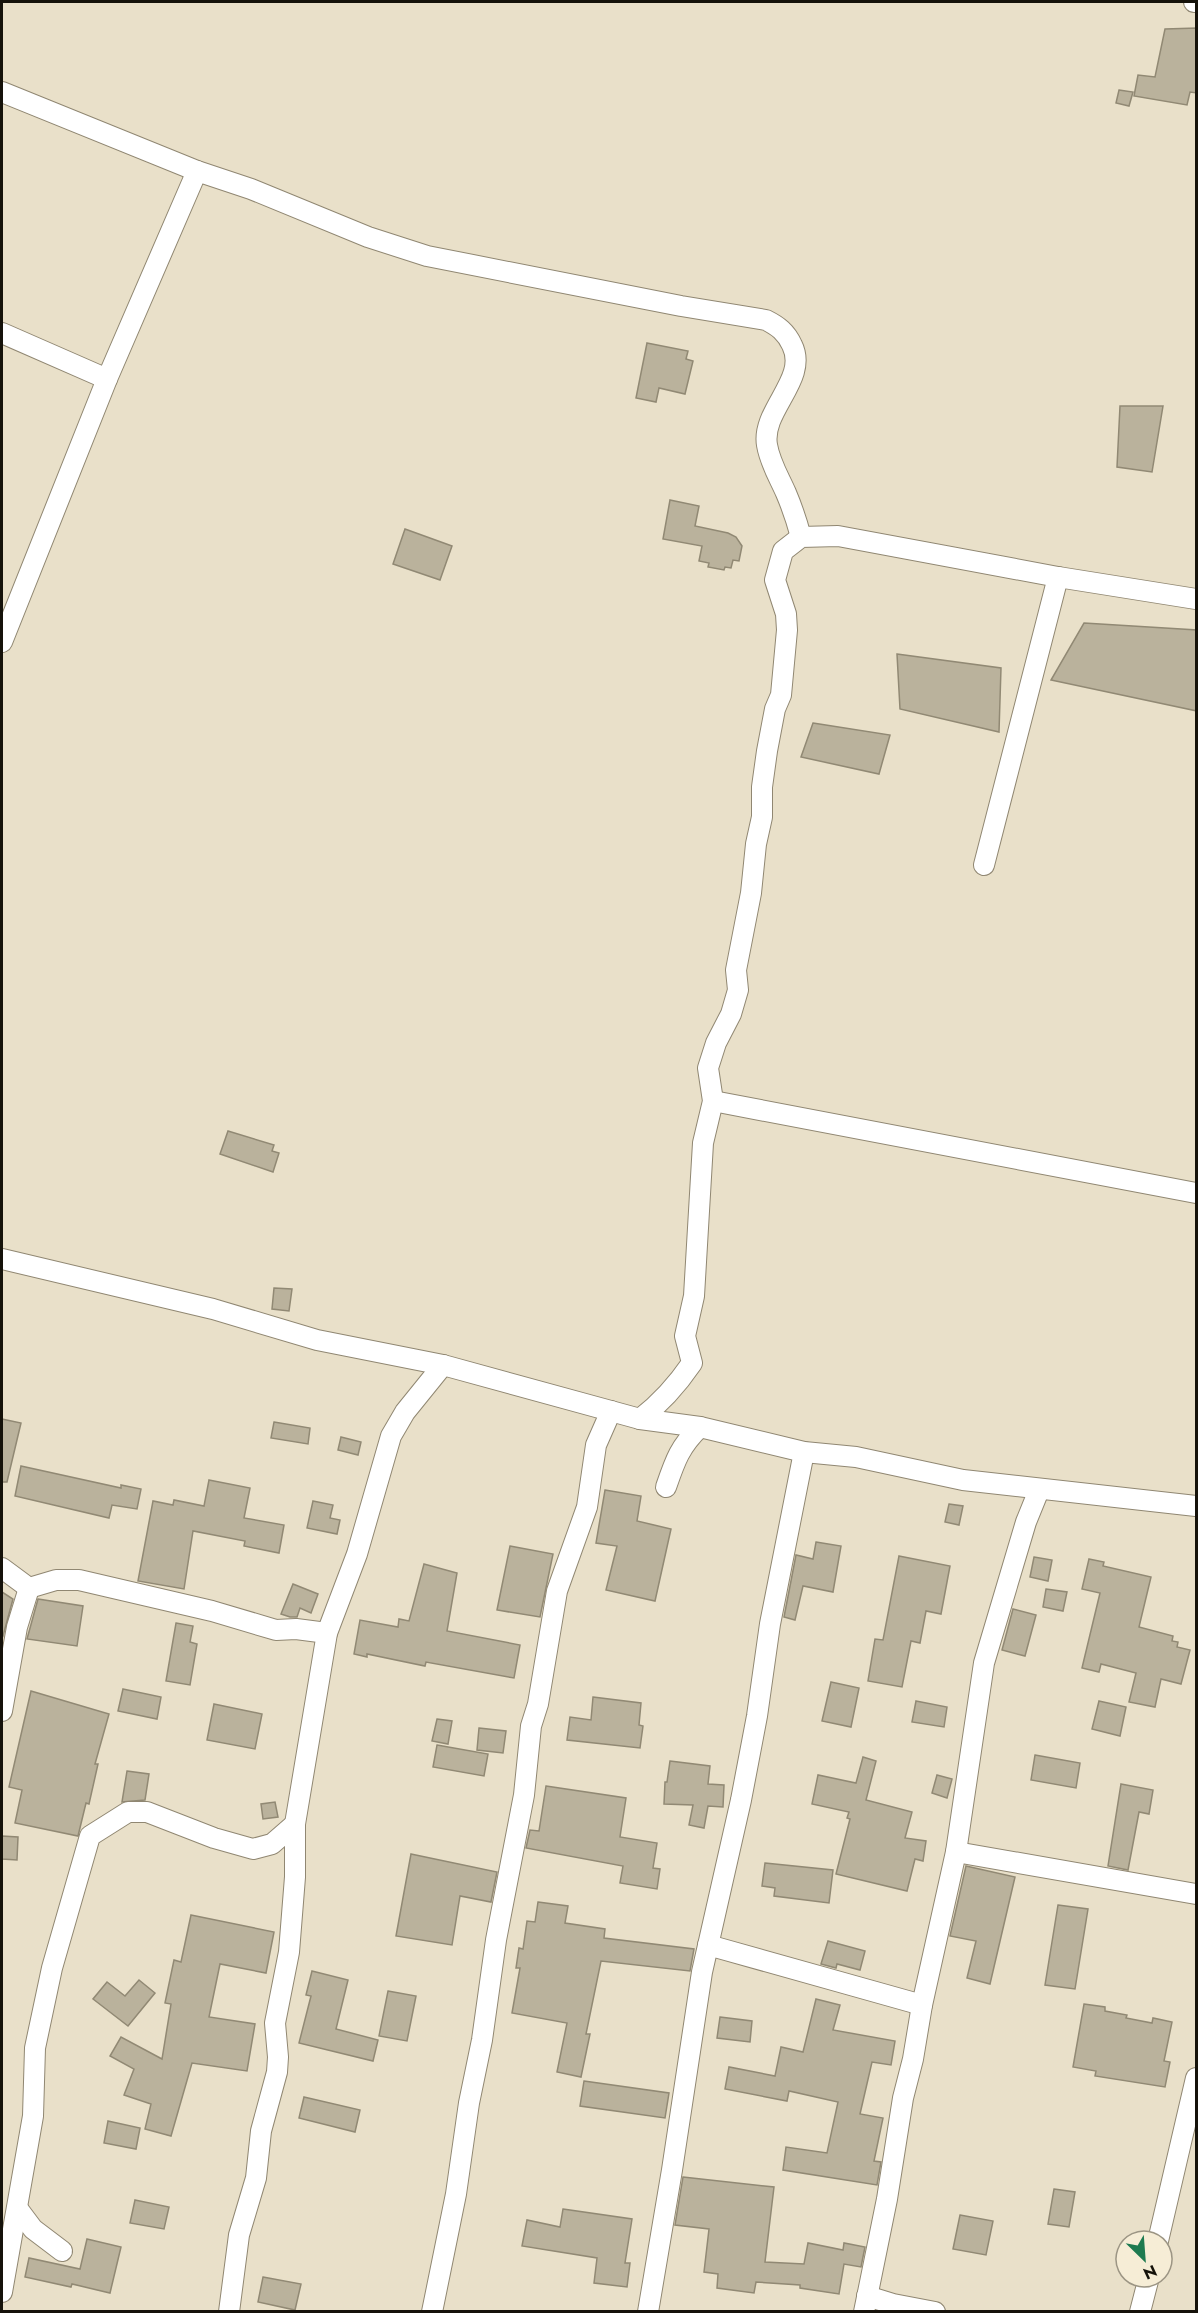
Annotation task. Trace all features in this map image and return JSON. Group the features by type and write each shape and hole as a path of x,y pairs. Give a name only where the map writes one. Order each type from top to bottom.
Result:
{"street":[{"path":"2,92 196,171 251,189 368,237 427,256 681,306 766,320 778,326 788,336 795,351 795,364 766,436 767,446 774,470 795,514 801,537"},
{"path":"2,642 107,379 196,171"},
{"path":"2,333 107,379"},
{"path":"640,1419 664,1399 692,1363 685,1336 694,1296 703,1143 713,1101 708,1068 716,1043 731,1014 738,990 736,970 751,893 756,844 762,817 762,787 766,751 774,709 781,695 787,630 786,614 775,580 783,551 801,537 838,537 1058,577 1197,598"},
{"path":"984,865 1058,577"},
{"path":"713,1101 1197,1193"},
{"path":"2,1259 213,1309 317,1340 443,1365 640,1419 700,1427 804,1452 856,1457 963,1480 1197,1506"},
{"path":"229,2312 239,2235 256,2178 261,2131 277,2072 275,2023 289,1952 295,1877 295,1824 327,1633 357,1554 391,1436 405,1412 443,1365"},
{"path":"432,2312 456,2194 469,2103 483,2040 496,1940 524,1795 531,1726 538,1704 557,1591 586,1507 596,1445 611,1411"},
{"path":"666,1487 676,1456 700,1427"},
{"path":"648,2312 708,1945 758,1716 770,1624 804,1452"},
{"path":"935,2312 893,2304 866,2304 895,2140 956,1852 984,1663 1026,1522 1039,1490"},
{"path":"2,1568 28,1588"},
{"path":"28,1588 56,1580 79,1580 212,1611 276,1630 296,1629 327,1633"},
{"path":"2,1711 17,1627 28,1588"},
{"path":"2,2292 33,2116 34,2048 52,1968 90,1836 128,1812 147,1812 214,1838 253,1849 272,1844 295,1824"},
{"path":"956,1852 1197,1894"},
{"path":"708,1945 922,2005"},
{"path":"1161,2229 1197,2078"},
{"path":"18,2209 33,2229 62,2251"},
{"path":"1140,2312 1146,2289"}],"building":[{"path":"1197,28 1197,93 1190,92 1187,105 1134,96 1138,75 1155,77 1165,29"},
{"path":"1119,90 1133,92 1129,106 1116,103"},
{"path":"647,343 688,351 686,359 693,361 685,394 659,388 656,402 636,398"},
{"path":"1120,406 1163,406 1152,472 1117,467"},
{"path":"670,500 699,506 695,526 736,537 742,546 739,561 733,560 731,568 725,567 724,570 708,567 709,563 699,561 702,546 663,539"},
{"path":"405,529 452,546 440,580 393,564"},
{"path":"1084,623 1197,630 1197,711 1051,680"},
{"path":"897,654 1001,668 999,732 900,709"},
{"path":"813,723 890,735 879,774 801,757"},
{"path":"228,1131 274,1145 272,1151 279,1153 273,1172 220,1154"},
{"path":"274,1288 292,1289 289,1311 272,1309"},
{"path":"2,1419 21,1423 7,1482 2,1482"},
{"path":"274,1422 310,1428 308,1444 271,1438"},
{"path":"341,1437 361,1442 358,1455 338,1450"},
{"path":"21,1466 121,1488 121,1485 141,1489 137,1509 112,1505 109,1518 15,1496"},
{"path":"209,1480 250,1488 244,1518 284,1525 279,1553 244,1546 245,1541 193,1531 184,1589 138,1581 153,1501 173,1505 174,1500 204,1506"},
{"path":"605,1490 641,1496 637,1521 671,1529 655,1601 606,1590 617,1546 596,1543"},
{"path":"313,1501 333,1505 330,1518 340,1520 337,1534 307,1528"},
{"path":"949,1504 963,1506 959,1525 945,1522"},
{"path":"816,1542 841,1546 833,1592 803,1586 795,1620 784,1617 796,1555 813,1559"},
{"path":"510,1546 553,1554 540,1617 497,1610"},
{"path":"899,1556 950,1566 941,1614 926,1611 920,1643 911,1641 902,1687 868,1681 875,1639 883,1640"},
{"path":"1034,1557 1052,1560 1048,1581 1030,1577"},
{"path":"1089,1559 1104,1562 1103,1566 1151,1577 1139,1627 1173,1636 1172,1641 1178,1642 1177,1647 1190,1650 1181,1684 1161,1679 1155,1707 1129,1702 1136,1673 1101,1664 1099,1672 1082,1668 1100,1593 1082,1589"},
{"path":"424,1564 457,1573 447,1631 520,1645 514,1678 426,1662 425,1666 367,1654 367,1657 354,1654 360,1620 398,1627 399,1619 409,1621"},
{"path":"293,1584 318,1594 311,1613 300,1608 297,1617 281,1614"},
{"path":"1046,1589 1067,1592 1063,1611 1043,1607"},
{"path":"2,1592 13,1599 3,1636 2,1635"},
{"path":"38,1599 83,1606 77,1646 27,1639"},
{"path":"1013,1609 1036,1615 1025,1656 1002,1650"},
{"path":"176,1623 193,1626 190,1642 197,1644 190,1685 166,1681"},
{"path":"831,1682 859,1688 851,1727 822,1721"},
{"path":"123,1689 161,1697 157,1719 118,1711"},
{"path":"31,1691 109,1714 95,1764 98,1764 89,1804 86,1803 78,1836 15,1823 22,1790 9,1787"},
{"path":"593,1697 641,1703 639,1725 643,1726 640,1748 567,1740 570,1717 591,1720"},
{"path":"916,1701 947,1707 944,1727 912,1722"},
{"path":"1099,1701 1126,1707 1120,1736 1092,1729"},
{"path":"214,1704 262,1714 255,1749 207,1740"},
{"path":"437,1719 452,1721 448,1744 432,1741"},
{"path":"479,1728 506,1731 503,1753 477,1750"},
{"path":"437,1745 488,1754 484,1776 433,1767"},
{"path":"1035,1755 1080,1763 1076,1788 1031,1780"},
{"path":"863,1757 876,1761 866,1800 912,1812 905,1838 926,1841 923,1861 915,1859 907,1891 836,1874 850,1819 847,1818 849,1812 812,1804 818,1775 856,1783"},
{"path":"670,1761 710,1766 708,1784 724,1785 723,1807 708,1806 704,1828 689,1825 693,1805 664,1804 665,1782 667,1782"},
{"path":"127,1771 149,1774 145,1800 122,1802"},
{"path":"937,1775 952,1779 947,1798 932,1793"},
{"path":"1121,1784 1153,1790 1149,1814 1139,1812 1128,1870 1108,1866"},
{"path":"546,1786 626,1798 620,1837 657,1843 653,1868 660,1869 657,1889 620,1883 623,1866 526,1848 530,1830 539,1831"},
{"path":"275,1802 278,1817 263,1819 261,1804"},
{"path":"2,1836 18,1837 17,1860 2,1859"},
{"path":"411,1854 497,1872 491,1902 460,1896 452,1945 396,1936"},
{"path":"765,1863 833,1870 829,1903 774,1896 775,1888 762,1886"},
{"path":"966,1866 1015,1877 990,1984 967,1978 976,1941 950,1936"},
{"path":"538,1902 568,1906 565,1923 605,1929 604,1938 694,1949 690,1971 601,1961 586,2034 590,2034 581,2077 557,2072 567,2023 512,2013 520,1968 516,1968 519,1948 523,1949 527,1921 535,1922"},
{"path":"1058,1905 1088,1909 1075,1989 1045,1985"},
{"path":"191,1915 274,1932 266,1973 220,1964 209,2017 255,2024 247,2071 192,2063 171,2136 145,2129 151,2104 124,2095 134,2069 110,2056 121,2037 162,2059 171,2004 165,2003 174,1960 181,1962"},
{"path":"828,1941 865,1951 860,1970 837,1964 836,1968 821,1964"},
{"path":"312,1971 348,1980 336,2029 378,2040 373,2061 299,2043 311,1996 306,1995"},
{"path":"139,1980 155,1993 128,2026 93,1999 107,1982 125,1996"},
{"path":"388,1991 416,1996 407,2041 379,2036"},
{"path":"816,1999 840,2005 833,2030 895,2041 891,2065 872,2062 860,2114 883,2118 874,2161 881,2162 877,2185 783,2170 786,2147 827,2153 838,2102 789,2091 787,2101 725,2089 729,2067 775,2076 781,2047 803,2052"},
{"path":"1084,2004 1105,2007 1105,2011 1127,2015 1126,2018 1152,2023 1153,2018 1172,2022 1164,2061 1170,2062 1165,2087 1095,2076 1096,2071 1073,2067"},
{"path":"720,2017 752,2021 750,2042 717,2038"},
{"path":"584,2081 669,2093 665,2118 580,2106"},
{"path":"304,2097 360,2110 355,2132 299,2118"},
{"path":"108,2121 140,2128 136,2149 104,2143"},
{"path":"683,2177 774,2187 765,2262 804,2264 808,2243 843,2250 844,2243 865,2247 861,2267 844,2264 839,2294 800,2288 800,2285 756,2282 754,2293 717,2288 718,2274 704,2272 709,2229 675,2225"},
{"path":"1054,2189 1075,2192 1069,2227 1048,2224"},
{"path":"135,2200 169,2207 164,2229 130,2223"},
{"path":"563,2209 632,2219 625,2263 630,2263 627,2287 594,2283 597,2258 522,2246 527,2220 560,2227"},
{"path":"960,2215 993,2221 986,2255 953,2249"},
{"path":"87,2239 121,2247 110,2293 72,2284 71,2287 25,2277 29,2258 80,2269"},
{"path":"263,2277 301,2284 295,2310 258,2302"}]}
